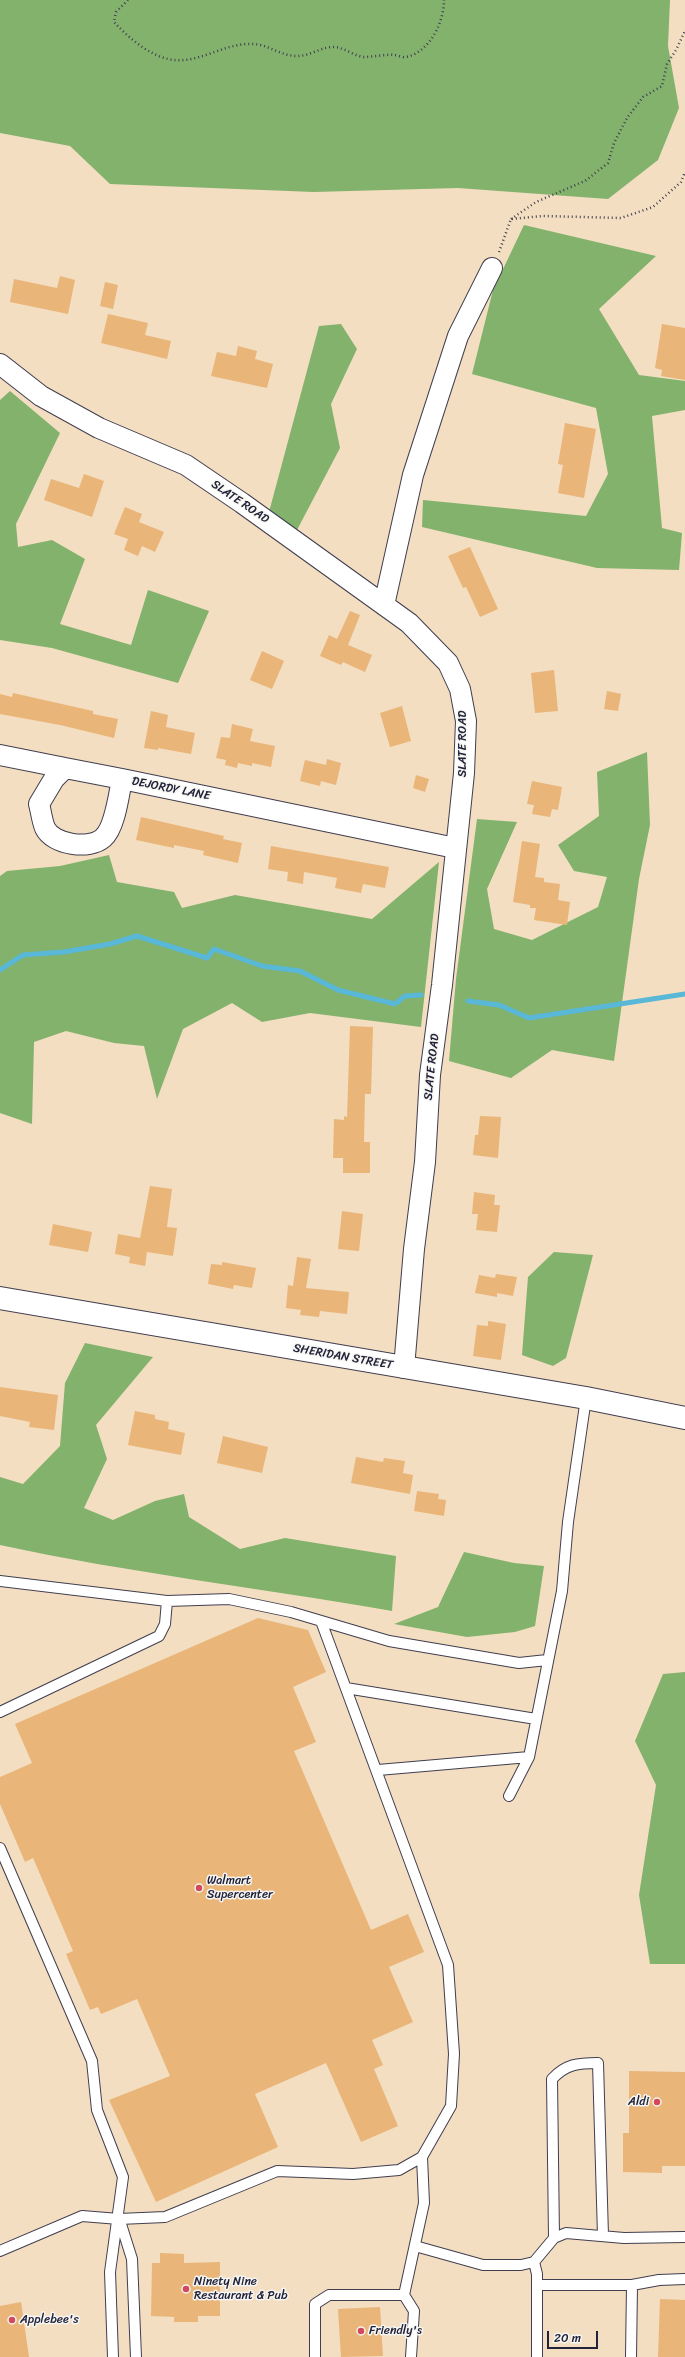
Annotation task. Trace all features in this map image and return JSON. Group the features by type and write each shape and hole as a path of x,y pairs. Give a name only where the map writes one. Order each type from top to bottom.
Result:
{"street":[{"path":"384,605 416,468 458,336 492,268"},
{"name":"SLATE ROAD","path":"0,364 41,396 99,428 186,465 242,503 409,624 448,663 460,689 466,721 464,773 455,848 442,985 430,1075 425,1162 414,1249 404,1368"},
{"path":"0,755 122,779"},
{"name":"DEJORDY LANE","path":"65,768 54,779 39,804 45,829 61,841 86,846 104,838 112,823 122,779 455,848"},
{"name":"SHERIDAN STREET","path":"0,1298 586,1398 685,1418"}],"lane":[{"path":"509,1796 529,1757 547,1660 562,1591 568,1522 586,1398"},
{"path":"0,1581 167,1601 229,1599 291,1612 389,1641 519,1663 547,1660"},
{"path":"0,1712 159,1636 165,1624 167,1601"},
{"path":"0,2251 82,2216 119,2219 165,2217 277,2171 353,2174 399,2170 422,2157 451,2106 454,2054 448,1965 378,1770 321,1621"},
{"path":"346,1688 536,1719"},
{"path":"378,1770 529,1757"},
{"path":"0,1848 92,2061 97,2110 124,2176 119,2219 110,2272 113,2357"},
{"path":"554,2238 552,2079 562,2068 576,2063 598,2063 603,2236"},
{"path":"412,2357 414,2310 404,2295 424,2203 422,2157"},
{"path":"119,2219 132,2259 136,2357"},
{"path":"414,2246 483,2265 521,2265 534,2262 554,2238 566,2233 603,2236 685,2237"},
{"path":"534,2262 537,2285 537,2357"},
{"path":"537,2285 632,2285 659,2280 685,2279"},
{"path":"631,2357 632,2285"},
{"path":"315,2357 315,2304 329,2296 404,2295"}],"path":[{"path":"128,0 116,12 114,22 142,47 160,56 178,61 201,56 227,47 254,44 281,54 298,56 336,47 363,57 393,55 406,57 420,50 433,37 444,11 444,0"},
{"path":"492,268 511,219 536,202 585,181 608,163 614,143 627,118 643,97 662,86 667,64 685,31"},
{"path":"511,219 543,216 621,218 653,207 681,182 685,172"}],"green space":[{"path":"0,0 670,0 668,46 679,108 658,160 608,199 458,188 314,192 110,184 70,146 0,133"},
{"path":"524,225 656,256 599,309 639,375 685,381 685,410 652,416 662,528 682,533 679,570 597,568 422,527 423,500 586,516 608,474 596,408 472,374 493,290"},
{"path":"341,324 357,349 331,404 340,448 297,530 269,512 319,326"},
{"path":"10,391 60,433 16,524 18,547 52,540 85,559 60,624 131,645 148,590 209,611 178,683 52,648 0,640 0,400"},
{"path":"647,752 650,825 639,879 614,1061 552,1050 511,1078 449,1061 456,979 477,819 517,822 487,889 494,929 532,940 598,907 607,877 574,871 558,845 599,816 597,772"},
{"path":"109,855 117,882 174,892 182,908 235,895 372,919 439,862 421,1027 310,1013 262,1022 232,1003 183,1029 157,1099 144,1046 114,1043 66,1031 34,1042 32,1124 0,1113 0,876 7,871 60,866"},
{"path":"554,1252 593,1255 566,1358 553,1366 522,1355 528,1277"},
{"path":"85,1343 153,1357 96,1425 107,1459 84,1508 113,1520 155,1501 184,1494 189,1517 240,1549 285,1538 396,1556 392,1611 97,1564 0,1545 0,1477 23,1484 60,1446 65,1383"},
{"path":"464,1552 514,1563 544,1566 535,1626 515,1632 467,1637 394,1624 438,1607"},
{"path":"685,1672 685,1964 650,1964 639,1895 656,1785 635,1741 663,1674"}],"building":[{"path":"60,276 75,280 68,314 10,302 14,279 57,288"},
{"path":"105,282 118,285 113,309 100,306"},
{"path":"108,314 148,323 145,335 171,341 167,359 101,343"},
{"path":"662,324 685,328 685,380 661,376 662,370 655,368"},
{"path":"238,346 257,351 255,359 273,364 267,388 211,376 217,352 236,356"},
{"path":"565,423 596,429 584,498 558,493 563,465 558,464"},
{"path":"84,474 104,481 92,517 44,500 51,479 79,488"},
{"path":"125,507 142,514 139,522 164,532 155,552 142,546 138,556 124,550 128,539 114,534"},
{"path":"470,547 498,609 480,617 466,587 463,588 448,556"},
{"path":"350,611 360,615 348,645 372,655 365,672 343,662 341,665 320,656 329,635 337,639"},
{"path":"262,651 284,661 272,689 250,680"},
{"path":"554,670 558,711 535,713 531,673"},
{"path":"607,691 621,694 618,711 604,709"},
{"path":"13,693 93,711 93,714 118,719 114,738 60,725 0,714 0,694 12,697"},
{"path":"402,706 411,741 390,747 380,713"},
{"path":"151,711 168,715 166,727 195,733 191,754 158,748 158,750 144,748"},
{"path":"232,724 253,729 250,741 275,746 271,767 252,763 252,766 238,763 237,768 225,765 226,760 216,758 221,737 230,738"},
{"path":"327,759 341,763 336,785 321,781 320,786 300,781 305,760 326,765"},
{"path":"416,775 429,779 425,792 413,788"},
{"path":"532,781 562,787 558,810 552,809 550,817 532,814 534,805 527,804"},
{"path":"141,817 224,836 223,839 242,843 238,863 203,855 204,851 174,845 174,848 136,840"},
{"path":"522,841 540,844 535,877 544,878 544,882 560,884 558,900 570,902 567,925 534,920 536,908 530,908 530,905 513,902"},
{"path":"271,846 389,867 385,888 363,884 361,893 335,888 337,878 304,872 303,884 287,881 288,872 268,869"},
{"path":"350,1026 373,1027 371,1094 365,1094 364,1142 370,1142 370,1173 343,1173 343,1158 333,1158 334,1119 344,1120 344,1116 347,1117"},
{"path":"480,1116 501,1117 498,1158 473,1155 475,1135 478,1135"},
{"path":"150,1186 172,1189 167,1227 177,1228 173,1256 147,1252 145,1266 129,1263 130,1257 115,1254 118,1234 140,1238"},
{"path":"474,1192 495,1195 494,1205 500,1205 497,1232 476,1230 478,1214 472,1214"},
{"path":"342,1211 363,1214 359,1251 338,1249"},
{"path":"53,1224 92,1232 88,1252 49,1245"},
{"path":"297,1257 311,1259 306,1288 349,1292 347,1314 320,1311 319,1317 300,1315 301,1310 286,1308 288,1285 293,1286"},
{"path":"222,1262 256,1268 252,1288 234,1285 233,1289 208,1284 211,1264 222,1265"},
{"path":"496,1274 517,1277 513,1296 497,1293 497,1297 475,1293 479,1275 495,1278"},
{"path":"488,1321 506,1324 501,1360 473,1356 477,1325 488,1326"},
{"path":"0,1387 58,1395 54,1430 29,1427 30,1422 0,1416"},
{"path":"135,1411 155,1415 155,1419 169,1422 168,1429 185,1433 181,1455 128,1445"},
{"path":"223,1436 268,1447 262,1473 217,1463"},
{"path":"356,1457 383,1462 384,1458 405,1461 403,1473 413,1475 410,1494 351,1483"},
{"path":"417,1491 439,1494 438,1499 446,1500 444,1516 414,1511"},
{"name":"Walmart Supercenter","path":"258,1618 308,1630 326,1672 293,1687 316,1742 294,1751 371,1930 408,1914 424,1952 389,1967 413,2022 372,2040 383,2065 374,2069 398,2126 361,2142 326,2063 255,2094 278,2147 156,2202 109,2100 170,2076 137,1999 101,2014 98,2007 90,2010 66,1954 73,1951 33,1858 25,1862 0,1804 0,1777 32,1763 15,1724"},
{"name":"Aldi","path":"629,2071 685,2072 685,2166 662,2166 662,2173 623,2172 623,2133 629,2133"},
{"name":"Ninety Nine Restaurant & Pub","path":"160,2253 184,2254 184,2263 220,2262 220,2316 198,2316 198,2322 174,2322 174,2317 151,2316 152,2263 160,2263"},
{"path":"660,2299 685,2300 685,2357 658,2357"},
{"name":"Applebee's","path":"21,2302 29,2357 0,2357 0,2306"},
{"name":"Friendly's","path":"380,2307 383,2356 341,2357 338,2309"}],"waterway":[{"path":"0,970 23,955 64,952 110,944 137,936 207,958 214,949 262,966 300,971 338,990 395,1004 405,996 421,995"},
{"path":"468,1001 499,1005 529,1018 685,994"}],"place":[{"name":"Walmart Supercenter","path":"199,1888"},
{"name":"Aldi","path":"657,2102"},
{"name":"Ninety Nine Restaurant & Pub","path":"186,2289"},
{"name":"Applebee's","path":"12,2320"},
{"name":"Friendly's","path":"361,2331"}]}
